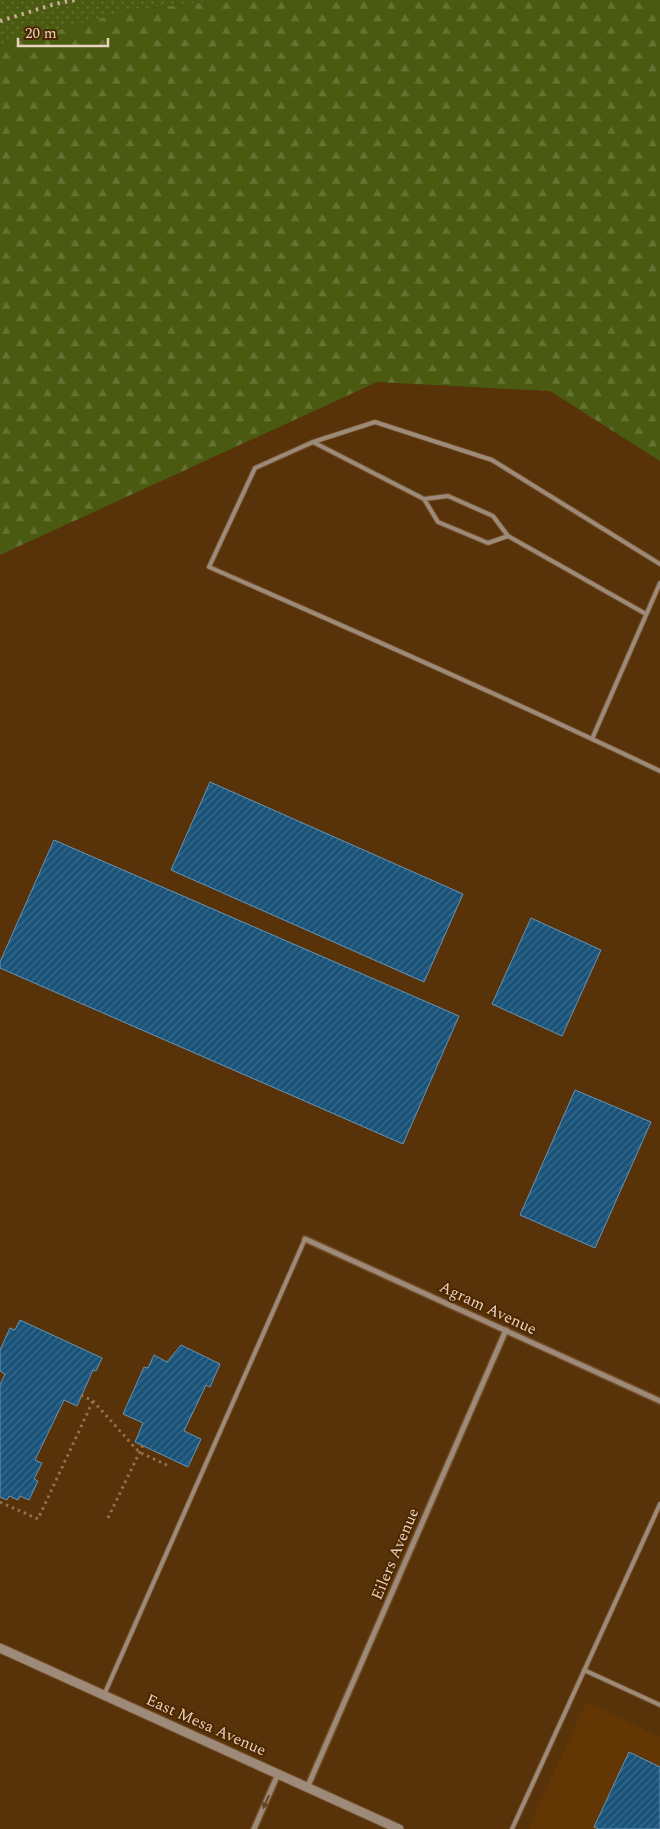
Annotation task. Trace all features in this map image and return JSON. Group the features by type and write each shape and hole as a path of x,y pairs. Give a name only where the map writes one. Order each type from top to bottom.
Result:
{"street":[{"name":"Agram Avenue","path":"305,1239 660,1401"},
{"name":"Eilers Avenue","path":"308,1788 506,1330"},
{"name":"East Mesa Avenue","path":"0,1648 399,1829"},
{"path":"254,1829 278,1774"}],"lane":[{"path":"660,564 492,460 375,422 313,442 255,468 209,568 592,739 660,772"},
{"path":"313,442 424,499 438,522 488,543 508,536"},
{"path":"424,499 448,496 493,516 508,536 646,614"},
{"path":"592,739 660,583"},
{"path":"104,1695 305,1239"},
{"path":"512,1829 660,1504"},
{"path":"584,1670 660,1705"}],"path":[{"path":"82,1395 93,1401 139,1452 169,1466"},
{"path":"0,1502 38,1519 93,1401"},
{"path":"108,1518 143,1445"}],"shaded area":[{"path":"586,1702 660,1737 660,1829 528,1829"}],"green space":[{"path":"0,0 230,0 131,10 0,46"},
{"path":"230,0 660,0 660,461 550,391 377,382 0,555 0,46 131,10"}],"building":[{"path":"210,782 463,894 424,982 171,870"},
{"path":"54,840 459,1016 403,1144 0,968 0,962"},
{"path":"531,918 601,950 562,1036 492,1004"},
{"path":"575,1090 651,1122 595,1248 520,1215"},
{"path":"20,1320 102,1358 96,1371 93,1370 77,1406 64,1400 35,1460 42,1463 34,1479 38,1481 29,1500 20,1496 18,1500 9,1496 7,1500 0,1497 0,1385 5,1374 0,1371 0,1350 10,1328 15,1330"},
{"path":"181,1345 220,1364 210,1387 206,1385 184,1431 201,1439 188,1467 135,1442 143,1423 123,1414 144,1367 148,1368 154,1355 167,1362"},
{"path":"629,1752 660,1767 660,1829 599,1829 594,1827"}],"railway":[{"path":"0,21 55,4 75,0"}]}
